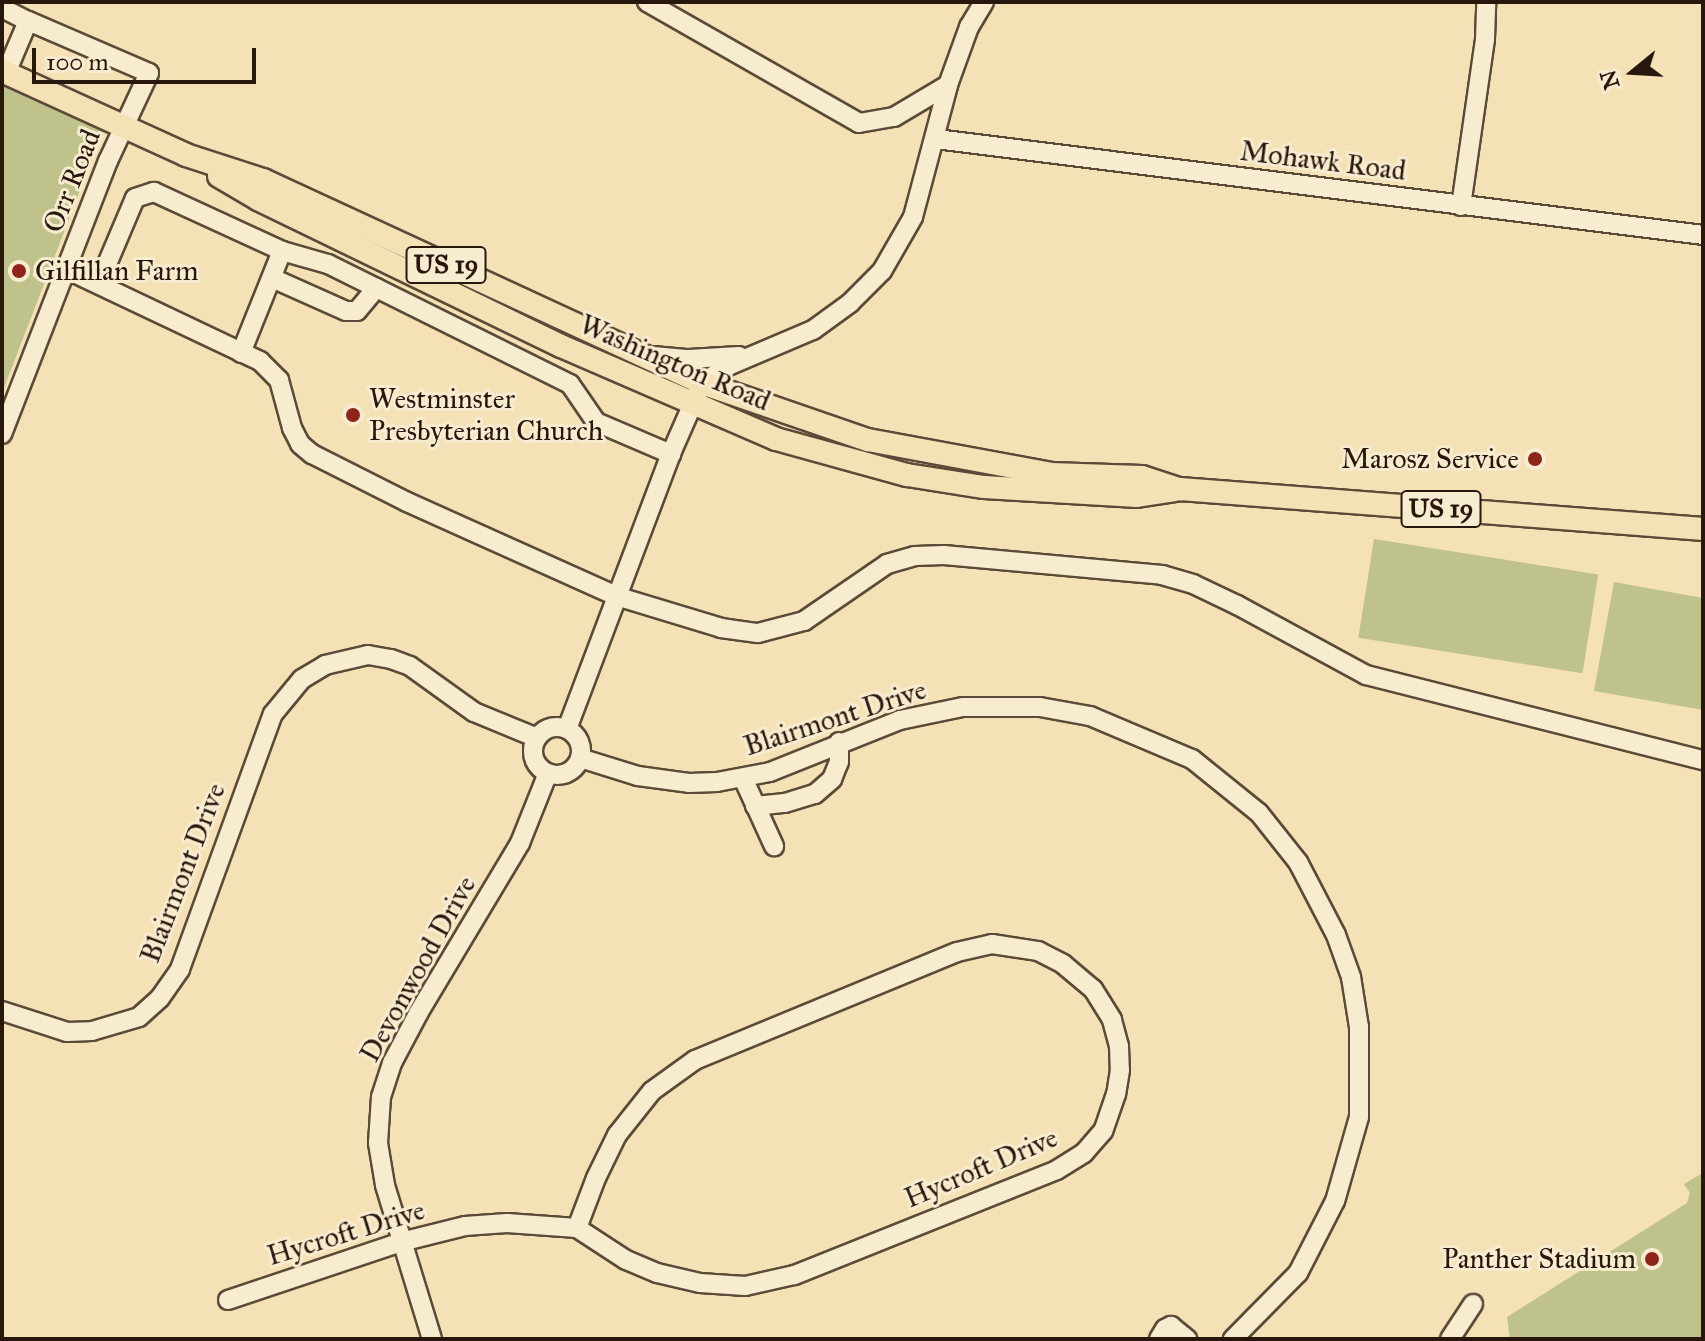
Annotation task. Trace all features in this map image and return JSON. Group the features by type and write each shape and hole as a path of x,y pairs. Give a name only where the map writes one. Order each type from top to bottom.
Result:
{"main road":[{"name":"Washington Road","path":"4,72 186,155 263,180 702,383 868,440 1062,475 1142,477 1180,489 1703,529"},
{"name":"Washington Road","path":"186,155 258,199 690,405 776,439 907,475 984,487 1137,496 1180,489"}],"street":[{"path":"647,2 859,123 894,117 948,85"},
{"path":"567,729 690,405 702,383 728,366 796,339 832,317 882,271 913,217 948,85 969,27 984,2"},
{"path":"1461,206 1485,39 1486,2"},
{"path":"2,8 28,21 4,72"},
{"name":"Orr Road","path":"2,434 66,269 149,73 28,21"},
{"name":"Mohawk Road","path":"936,139 1703,235"},
{"path":"99,283 135,198 154,192 282,251 328,264 570,384 596,422 671,454"},
{"path":"241,353 282,251"},
{"path":"66,269 241,353 275,374 286,398 292,428 300,444 312,454 407,502 616,596 721,628 758,633 804,621 887,564 915,556 991,559 1162,575 1193,584 1237,605 1366,675 1703,760"},
{"path":"272,278 346,311 357,311 376,288"},
{"path":"639,355 689,359 758,354"},
{"name":"Blairmont Drive","path":"2,1011 67,1032 92,1031 139,1017 160,998 180,969 273,714 302,679 325,665 368,655 391,659 410,666 474,712 537,738"},
{"name":"Blairmont Drive","path":"580,758 662,781 689,783 743,778 770,772 900,720 963,707 1040,707 1090,716 1192,759 1259,813 1298,862 1336,935 1351,977 1359,1027 1359,1117 1335,1201 1298,1273 1233,1339"},
{"path":"547,729 567,729 581,744 580,758 571,771 548,773 536,761 537,738 547,729"},
{"path":"755,806 785,803 815,794 832,779 839,762 839,742"},
{"name":"Devonwood Drive","path":"432,1339 385,1185 378,1143 381,1097 392,1063 508,866 548,773"},
{"path":"743,778 774,846"},
{"name":"Hycroft Drive","path":"228,1300 401,1242 465,1226 507,1223 577,1228 626,1260 657,1273 700,1283 745,1286 794,1275 1057,1170 1084,1153 1103,1131 1116,1094 1120,1070 1119,1046 1112,1020 1093,989 1063,964 1038,951 992,944 957,952 695,1060 652,1091 617,1135 577,1228"},
{"path":"1450,1339 1473,1304"},
{"path":"1159,1339 1171,1326 1187,1339"}],"green space":[{"path":"2,84 103,131 2,393"},
{"path":"1374,539 1598,575 1583,673 1358,638"},
{"path":"1614,582 1703,598 1703,710 1594,691"},
{"name":"Panther Stadium","path":"1701,1174 1703,1339 1510,1339 1507,1317 1687,1203 1690,1193 1684,1184"}],"place":[{"name":"Gilfillan Farm","path":"19,271"},
{"name":"Westminster Presbyterian Church","path":"353,415"},
{"name":"Marosz Service","path":"1535,459"},
{"name":"Panther Stadium","path":"1652,1259"}]}
